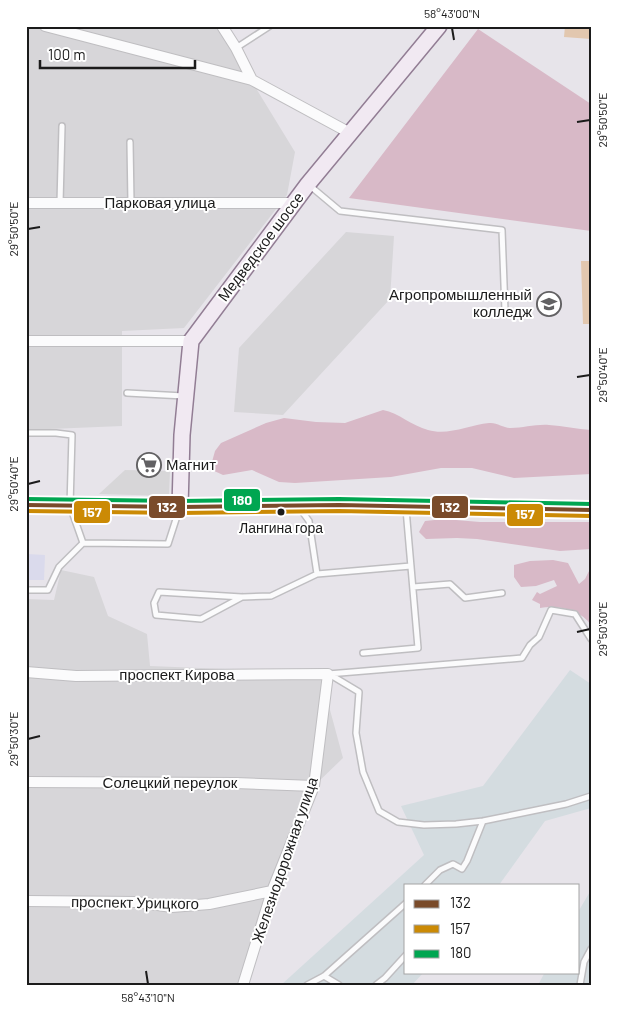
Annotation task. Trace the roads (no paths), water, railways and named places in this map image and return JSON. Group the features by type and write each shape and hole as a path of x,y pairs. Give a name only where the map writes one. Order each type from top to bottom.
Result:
{"main road":[{"name":"Медведское шоссе","path":"191,341 308,184 439,26"},
{"path":"180,507 182,435 191,341"},
{"path":"26,505 180,507 298,505 591,510"}],"street":[{"path":"45,26 252,80 350,133"},
{"path":"222,26 236,48 252,80"},
{"name":"Парковая улица","path":"26,203 294,203"},
{"path":"26,341 191,341"},
{"name":"проспект Кирова","path":"26,672 76,676 328,674"},
{"name":"Железнодорожная улица","path":"242,985 272,891 314,786 328,674"},
{"name":"Солецкий переулок","path":"26,782 236,783 314,786"},
{"name":"проспект Урицкого","path":"26,901 136,902 172,907 209,904 272,891"}],"lane":[{"path":"236,48 270,26"},
{"path":"60,203 62,126"},
{"path":"130,142 131,203"},
{"path":"308,184 340,211 502,230 505,311"},
{"path":"127,393 187,396"},
{"path":"26,433 72,435 70,506 83,543"},
{"path":"298,505 309,521 317,574"},
{"path":"364,654 418,648 406,506"},
{"path":"26,590 48,590 59,567 83,543 168,544 180,507"},
{"path":"242,597 201,619 156,615 154,603 159,592 242,597 271,596 317,574 411,566"},
{"path":"413,587 450,584 465,598 502,593"},
{"path":"328,674 522,658 530,645 539,637 551,610 575,614 591,639"},
{"path":"328,674 359,692 356,733 363,772 379,812 398,822 424,825 484,821 566,804 591,796"},
{"path":"426,884 440,870 453,864 462,869 484,821"},
{"path":"306,985 324,976 404,905"},
{"path":"580,985 584,962 591,949"},
{"path":"376,985 404,956"},
{"path":"324,976 339,985"}],"place":[{"name":"Агропромышленный колледж","path":"549,304"},
{"name":"Магнит","path":"149,465"},
{"name":"Лангина гора","path":"281,512"}]}
